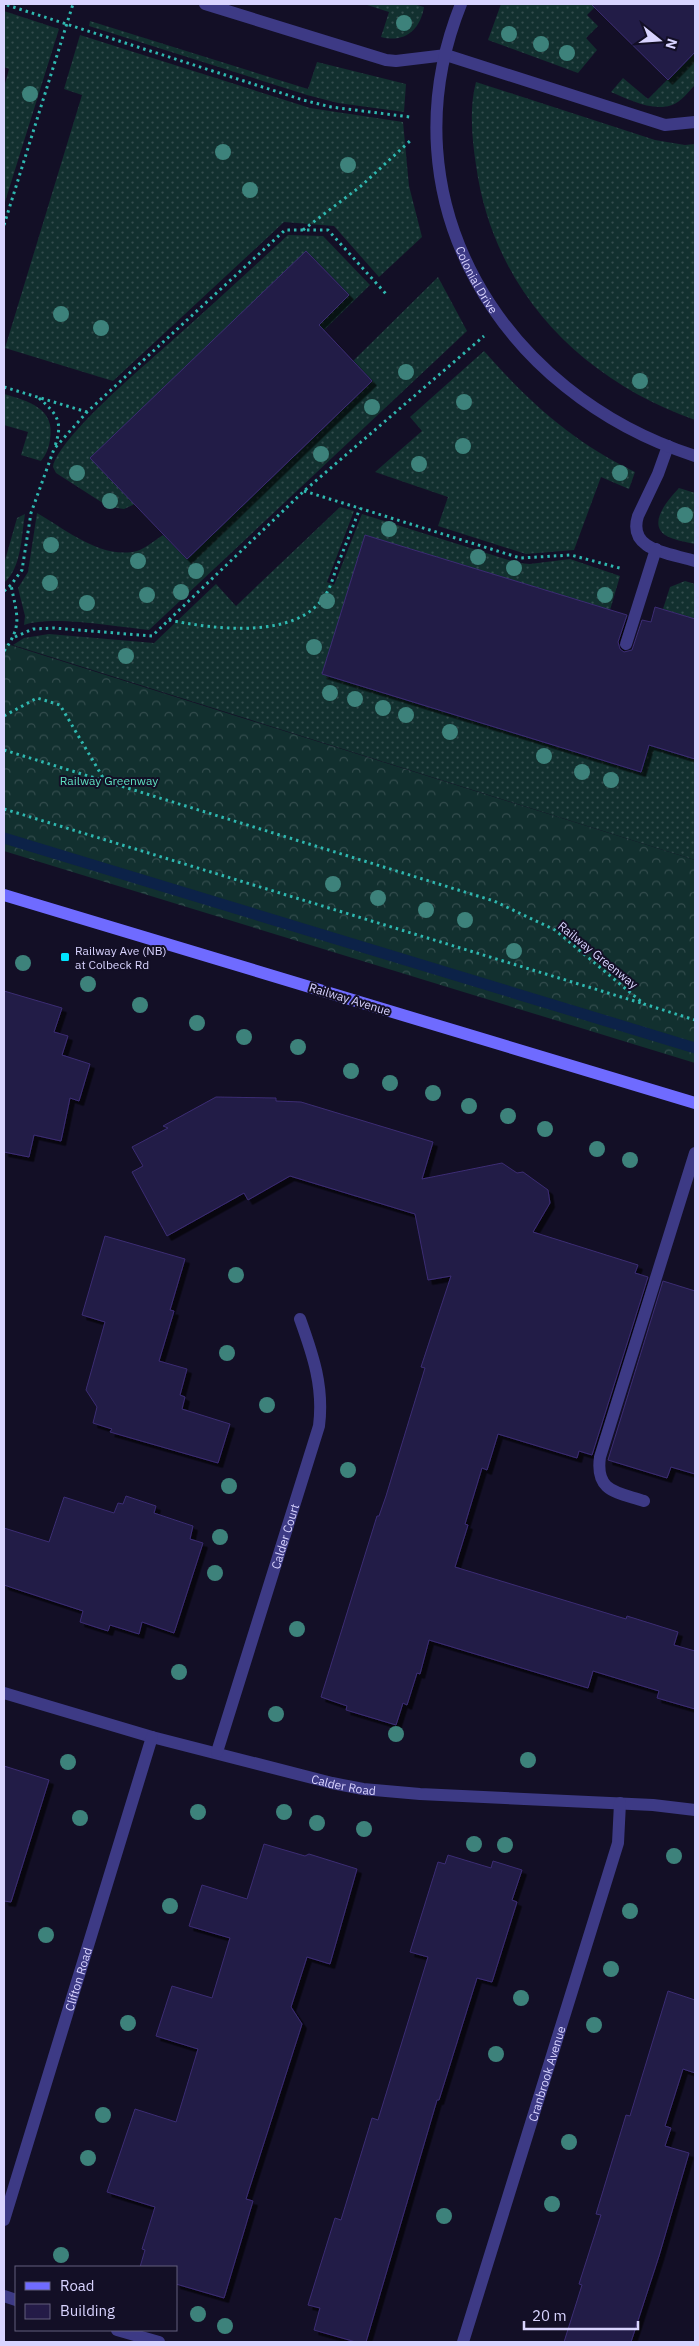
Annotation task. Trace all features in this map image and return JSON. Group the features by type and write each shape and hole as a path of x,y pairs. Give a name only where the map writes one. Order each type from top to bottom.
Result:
{"main road":[{"name":"Railway Avenue","path":"4,895 695,1103"}],"street":[{"path":"205,4 386,60 396,61 446,55 665,125 695,122"},
{"name":"Colonial Drive","path":"461,4 446,55 436,111 438,157 454,232 478,284 501,320 537,362 564,388 610,419 668,446 695,456"},
{"path":"668,446 658,474 636,522 639,541 656,549 695,561"},
{"path":"626,644 656,549"},
{"path":"644,1501 607,1488 601,1480 599,1463 695,1153"},
{"name":"Calder Court","path":"217,1752 318,1426 321,1408 319,1378 316,1362 300,1318"},
{"name":"Calder Road","path":"4,1693 152,1737 217,1752 332,1783 363,1789 420,1794 620,1803 695,1810"},
{"name":"Clifton Road","path":"4,2220 152,1737"},
{"name":"Cranbrook Avenue","path":"462,2342 618,1843 620,1803"},
{"path":"120,2331 159,2342"}],"path":[{"path":"4,225 73,4"},
{"path":"7,5 330,107 410,118"},
{"path":"302,230 361,186 410,141"},
{"path":"54,449 87,412 285,230 328,230 387,295"},
{"path":"15,637 42,628 152,636 304,491 501,320"},
{"path":"4,387 87,412"},
{"path":"4,591 22,570 31,514 59,431 57,418 39,398"},
{"path":"304,491 520,558 571,554 647,576"},
{"path":"168,620 189,624 255,629 284,624 303,618 324,598 360,508"},
{"path":"4,651 15,637 18,627 11,585"},
{"path":"4,716 37,698 60,706 106,782"},
{"name":"Railway Greenway","path":"4,750 494,901 555,930 644,1004 695,1020"},
{"path":"4,809 644,1004"}],"green space":[{"path":"364,4 413,4 424,7 415,29 404,36 389,38 381,37 389,12"},
{"path":"501,4 592,4 595,7 587,15 598,26 586,38 597,50 578,73 488,40"},
{"path":"4,11 59,29 4,205 4,87 9,69 4,67"},
{"path":"90,21 308,89 317,62 406,84 404,112 338,103 307,95 89,26"},
{"path":"80,35 310,108 403,122 409,186 422,237 379,277 334,226 284,222 113,381 5,348 82,95 64,89"},
{"path":"695,52 695,85 675,104 664,107 648,106 611,92 623,78 648,99"},
{"path":"476,82 655,140 685,145 695,144 695,420 653,402 615,380 580,354 549,324 522,290 501,252 486,210 476,165 472,134 472,102"},
{"path":"288,235 323,236 370,285 324,330 319,325 349,295 306,251 135,504 124,509 109,507 56,473 53,467 59,454 87,419"},
{"path":"438,277 467,331 149,630 68,621 36,622 24,625 25,616 18,588 28,572 37,513 84,541 111,551 124,553 137,551 163,535 187,559 372,381 353,361"},
{"path":"484,351 535,404 553,419 591,447 635,472 629,489 601,477 574,550 526,554 438,526 448,497 375,472 422,431 410,417"},
{"path":"4,394 31,403 44,413 49,420 51,429 50,443 41,461 21,455 28,432 4,425"},
{"path":"679,488 695,493 695,544 665,535 660,530 658,524 662,510"},
{"path":"340,507 354,511 327,582 334,585 362,514 518,563 530,564 570,559 620,576 610,610 365,535 322,674 640,772 649,745 695,759 695,860 13,645 24,638 49,634 154,643 216,584 236,606"},
{"path":"25,514 18,560 4,583 4,564 17,518"},
{"path":"685,581 695,584 695,619 663,609 670,587"},
{"name":"Railway Greenway","path":"4,643 695,860 695,1063 4,851"}],"building":[{"path":"591,4 695,4 695,52 668,80"},
{"path":"306,251 349,295 319,325 372,381 187,559 90,458"},
{"path":"365,535 627,615 618,642 620,649 624,652 632,650 642,620 651,622 655,607 695,619 695,759 649,745 641,772 322,674"},
{"path":"4,991 62,1008 54,1032 68,1036 62,1055 90,1064 79,1101 70,1098 61,1141 34,1135 29,1157 4,1152"},
{"path":"216,1097 276,1098 276,1101 301,1102 433,1142 422,1179 502,1163 517,1173 523,1172 548,1190 550,1203 533,1232 638,1265 635,1273 648,1277 592,1455 579,1451 577,1458 498,1434 487,1470 482,1468 465,1524 468,1525 455,1567 626,1619 627,1616 678,1632 674,1645 695,1651 695,1709 657,1698 659,1691 593,1671 588,1688 429,1640 420,1674 417,1673 407,1705 403,1703 396,1725 346,1710 347,1706 321,1697 377,1516 379,1516 386,1496 425,1368 421,1367 451,1276 428,1280 415,1214 290,1176 248,1200 244,1193 167,1236 132,1172 143,1166 132,1147 168,1128 163,1126"},
{"path":"105,1236 185,1259 170,1310 174,1311 159,1361 187,1369 180,1395 185,1397 182,1409 230,1424 218,1463 110,1432 112,1429 93,1423 97,1407 86,1390 105,1322 82,1315"},
{"path":"663,1281 695,1291 695,1474 671,1467 667,1478 608,1460"},
{"path":"126,1496 156,1506 154,1513 193,1526 190,1539 203,1543 174,1633 142,1622 139,1634 110,1625 108,1631 80,1622 83,1611 4,1585 4,1528 49,1542 64,1497 114,1513 118,1503 123,1504"},
{"path":"4,1766 49,1780 11,1902 4,1901"},
{"path":"264,1844 305,1856 309,1854 357,1869 330,1964 307,1957 291,2007 302,2024 246,2199 253,2201 224,2298 178,2285 178,2266 140,2266 145,2250 142,2249 155,2207 107,2192 135,2109 176,2122 198,2049 156,2036 172,1986 212,1998 230,1938 189,1926 202,1885 247,1899"},
{"path":"448,1855 491,1868 493,1861 522,1870 512,1900 517,1902 492,1982 477,1978 439,2100 437,2100 366,2342 356,2342 314,2330 320,2308 308,2305 335,2218 341,2220 372,2118 378,2120 428,1957 410,1952 438,1862 445,1864"},
{"path":"668,1991 695,2000 695,2073 683,2069 665,2126 671,2128 665,2146 689,2153 659,2256 631,2342 564,2342 582,2285 579,2284 601,2215 596,2214 626,2115 630,2116"}],"waterway":[{"path":"4,838 695,1048"}],"place":[{"name":"Railway Ave (NB) at Colbeck Rd","path":"65,957"}]}
